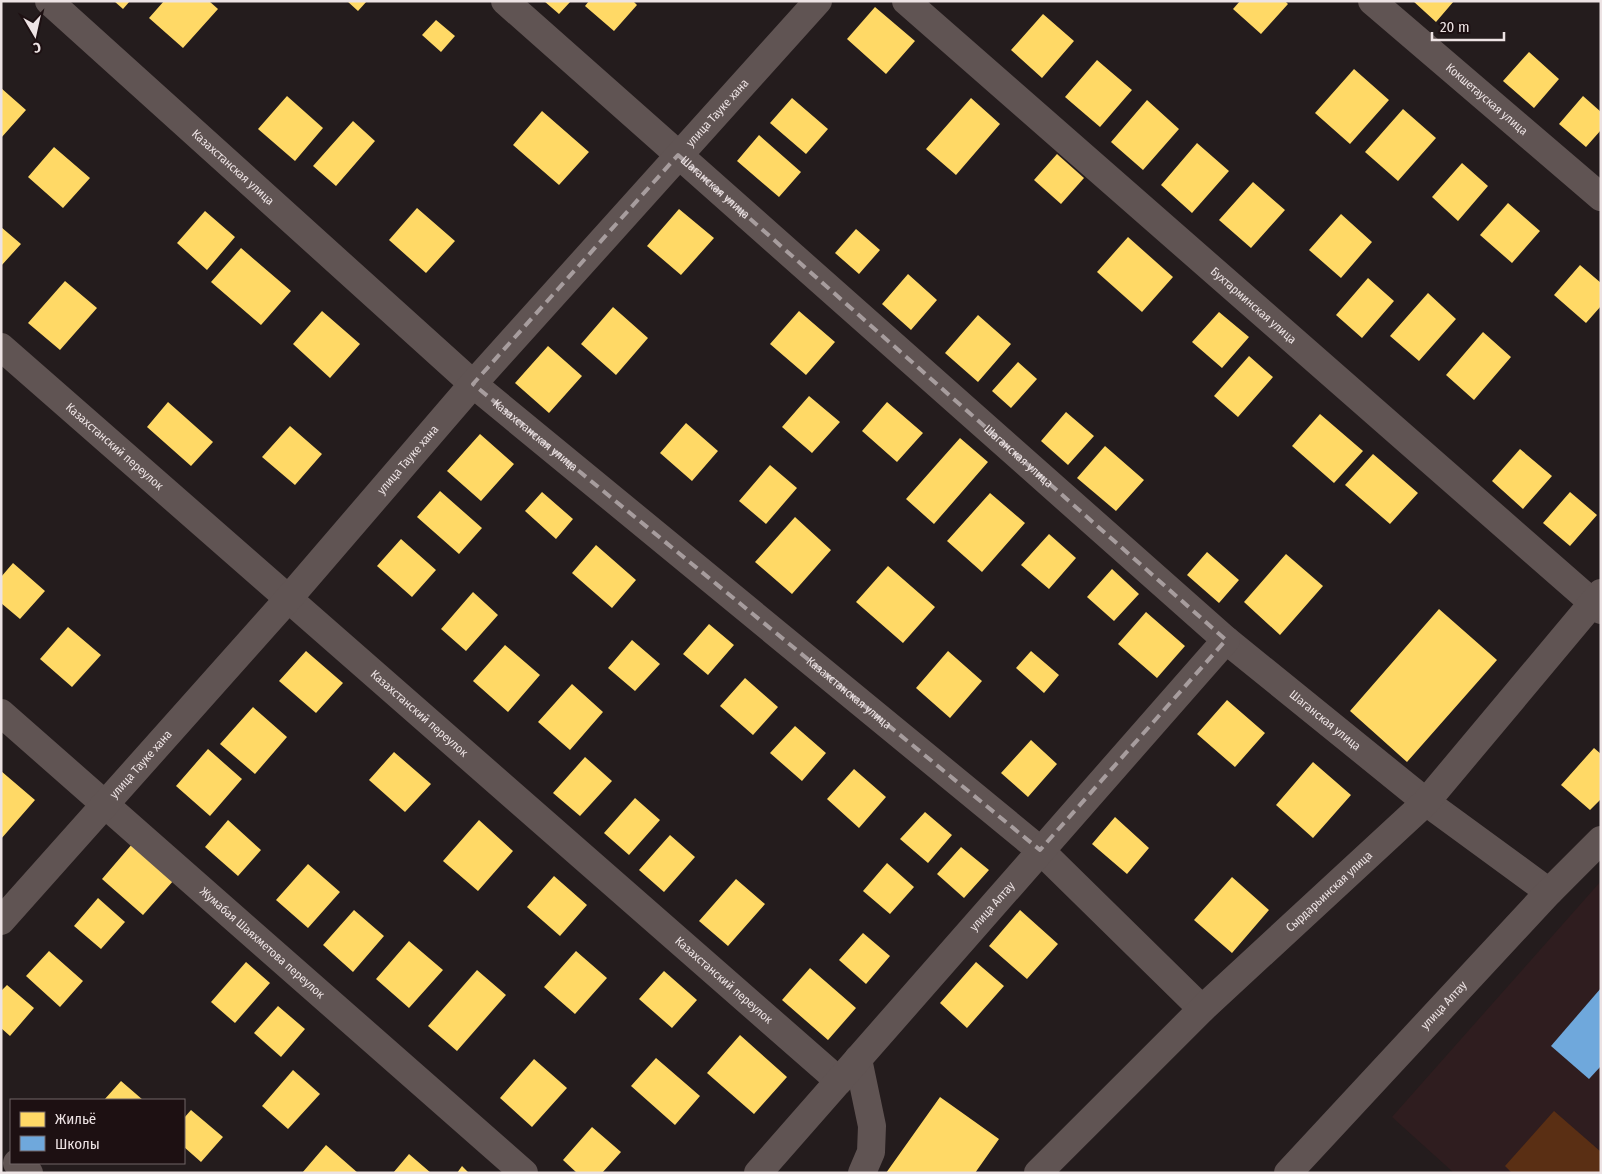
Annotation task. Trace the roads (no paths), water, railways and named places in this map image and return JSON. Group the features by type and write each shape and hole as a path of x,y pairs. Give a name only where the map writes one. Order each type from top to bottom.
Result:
{"street":[{"name":"Казахстанская улица","path":"49,1 473,384 1040,850 1202,1009"},
{"name":"Шаганская улица","path":"505,1 1226,640 1426,802 1549,892"},
{"name":"улица Тауке хана","path":"1,921 289,598 473,384 818,1"},
{"name":"Бухтарминская улица","path":"906,1 1598,602"},
{"name":"Кокшетауская улица","path":"1372,1 1601,197"},
{"name":"Казахстанский переулок","path":"1,347 839,1081"},
{"name":"Сырдарьинская улица","path":"1038,1173 1202,1009 1426,802 1598,602"},
{"name":"улица Алтау","path":"758,1173 1226,640"},
{"name":"Жумабая Шаяхметова переулок","path":"1,713 107,804 524,1173"},
{"name":"улица Алтау","path":"1288,1173 1549,892 1601,840"},
{"path":"858,1059 872,1126 871,1152 862,1173"},
{"path":"18,1164 29,1173"}]}
